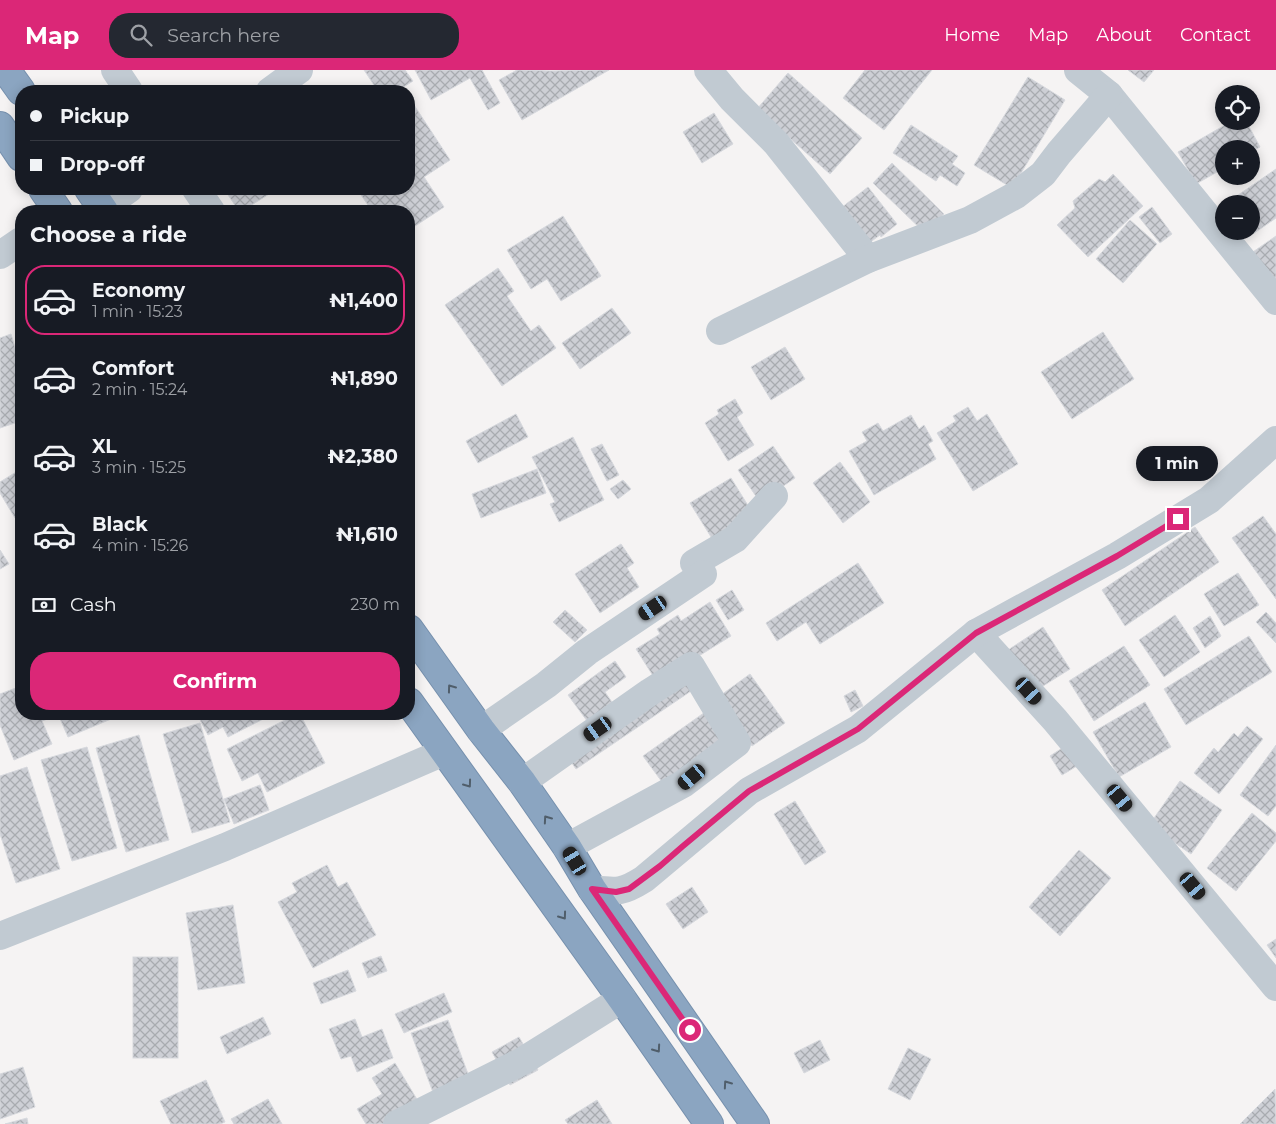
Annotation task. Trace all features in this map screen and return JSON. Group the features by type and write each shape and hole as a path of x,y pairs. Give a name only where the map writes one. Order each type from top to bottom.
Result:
{"highway":[{"path":"6,70 16,85"},
{"path":"0,126 15,148"},
{"path":"415,637 481,730 522,782 567,847 592,889 755,1124"},
{"path":"415,711 622,999 709,1124"}],"street":[{"path":"115,70 126,85"},
{"path":"279,85 300,70"},
{"path":"708,70 732,99 776,143 868,259"},
{"path":"1078,70 1109,95 1276,301"},
{"path":"720,331 868,259 970,220 1016,195 1044,174 1065,146 1109,95"},
{"path":"98,203 116,195"},
{"path":"0,255 15,245"},
{"path":"592,889 616,892 629,889 644,879 749,791 858,729 976,633 1117,556 1209,500 1276,440"},
{"path":"481,730 546,685 699,569 735,539 774,496"},
{"path":"976,633 1061,727 1276,987"},
{"path":"522,782 650,692 691,666 737,743 684,784 567,847"},
{"path":"0,936 225,846 444,752"},
{"path":"396,1124 521,1062 622,999"}],"building":[{"path":"364,70 405,70 413,81 407,85 374,85"},
{"path":"415,70 482,70 500,103 488,110 470,78 431,100"},
{"path":"517,70 609,70 522,120 499,80"},
{"path":"865,70 932,70 884,130 843,98"},
{"path":"1128,70 1154,70 1144,82"},
{"path":"788,73 862,138 830,174 757,109"},
{"path":"1028,77 1065,100 1012,188 974,165"},
{"path":"415,107 450,160 424,177 444,207 415,226 415,205 368,205 361,195 415,195"},
{"path":"714,113 733,144 702,163 683,132"},
{"path":"911,125 958,156 952,164 965,173 957,186 940,175 936,181 893,153"},
{"path":"1216,130 1251,130 1256,140 1215,140 1215,173 1196,184 1178,152"},
{"path":"892,163 944,214 925,233 873,183"},
{"path":"1276,169 1276,218 1260,229 1260,195 1238,195 1253,185 1260,185 1260,180"},
{"path":"1113,174 1143,206 1088,257 1057,225 1075,208 1073,201 1099,179 1105,182"},
{"path":"868,187 897,224 881,237 880,235 869,243 841,208"},
{"path":"228,195 267,195 252,205 235,205"},
{"path":"1152,207 1172,234 1160,243 1139,217"},
{"path":"563,216 601,276 561,301 547,279 531,289 507,250"},
{"path":"1130,220 1157,244 1123,283 1096,259"},
{"path":"1276,236 1276,290 1250,254"},
{"path":"498,268 514,291 507,296 531,331 539,325 556,348 502,386 445,305"},
{"path":"612,308 631,333 580,369 562,343"},
{"path":"1103,332 1134,379 1072,419 1041,372"},
{"path":"11,334 15,348 15,423 0,428 0,338"},
{"path":"785,347 805,379 771,400 751,367"},
{"path":"735,399 743,413 737,417 754,445 728,461 705,423 719,414 717,410"},
{"path":"968,407 977,421 987,414 1018,464 973,491 937,433 956,421 953,416"},
{"path":"516,414 528,437 478,463 466,441"},
{"path":"911,415 919,429 924,425 933,441 928,444 936,459 874,495 849,451 867,441 862,432 878,423 883,431"},
{"path":"573,437 604,500 559,522 550,504 555,502 532,457"},
{"path":"602,444 619,475 607,481 591,449"},
{"path":"773,446 795,478 760,502 738,470"},
{"path":"840,462 870,502 843,523 813,483"},
{"path":"537,469 546,493 481,518 472,494"},
{"path":"15,473 15,518 0,493 0,482"},
{"path":"731,478 757,520 716,545 690,503"},
{"path":"623,480 631,489 618,499 610,489"},
{"path":"1263,516 1276,534 1276,599 1232,538"},
{"path":"1195,527 1219,562 1125,626 1102,590"},
{"path":"621,544 634,563 627,568 639,587 600,613 575,574"},
{"path":"0,550 9,564 0,569"},
{"path":"858,563 884,603 820,644 806,622 777,641 766,623"},
{"path":"1238,573 1259,605 1224,626 1204,594"},
{"path":"732,590 744,610 728,620 716,600"},
{"path":"710,602 731,636 657,682 636,649 660,634 657,629 678,615 681,621"},
{"path":"565,610 587,630 575,642 553,622"},
{"path":"1266,612 1276,623 1276,643 1256,622"},
{"path":"1175,615 1200,652 1164,677 1139,640"},
{"path":"1210,616 1221,636 1205,648 1193,628"},
{"path":"1043,627 1070,669 1032,693 1005,652"},
{"path":"1249,636 1272,672 1186,725 1164,689"},
{"path":"1124,646 1150,685 1094,721 1069,681"},
{"path":"615,661 626,677 605,692 618,711 593,729 568,695"},
{"path":"750,674 785,723 752,746 717,698"},
{"path":"682,677 691,691 576,769 567,756"},
{"path":"15,688 15,720 45,720 42,721 52,744 14,760 0,725 0,694"},
{"path":"855,690 863,706 851,712 844,696"},
{"path":"1145,702 1171,747 1119,777 1093,732"},
{"path":"708,710 729,740 665,786 643,756"},
{"path":"61,720 109,720 68,737"},
{"path":"200,720 261,720 228,737 223,727 208,735"},
{"path":"285,720 303,720 325,763 267,792 258,773 242,781 227,749"},
{"path":"200,723 230,822 192,833 163,734"},
{"path":"1247,726 1263,739 1219,794 1194,773 1214,748 1218,752 1234,733 1238,737"},
{"path":"139,735 169,840 126,852 96,748"},
{"path":"1070,743 1082,763 1062,775 1050,756"},
{"path":"1276,745 1276,806 1268,816 1240,795"},
{"path":"87,747 117,848 72,861 41,760"},
{"path":"27,767 60,869 16,883 0,834 0,776"},
{"path":"1180,781 1222,810 1191,854 1172,841 1152,821"},
{"path":"260,785 269,810 234,824 224,799"},
{"path":"795,801 826,852 805,865 774,814"},
{"path":"1252,813 1276,833 1276,841 1236,891 1207,868"},
{"path":"1079,850 1111,878 1060,936 1029,907"},
{"path":"327,865 338,887 347,882 376,935 313,968 278,902 297,892 292,883"},
{"path":"692,887 708,912 683,929 666,904"},
{"path":"233,905 245,983 198,990 186,913"},
{"path":"1276,939 1276,958 1267,945"},
{"path":"381,956 387,971 368,978 362,963"},
{"path":"133,957 178,957 178,1058 133,1058"},
{"path":"348,970 356,991 321,1004 313,983"},
{"path":"444,993 452,1012 404,1033 395,1014"},
{"path":"263,1017 271,1034 227,1054 220,1037"},
{"path":"355,1019 362,1037 382,1029 393,1058 357,1072 351,1056 341,1059 329,1029"},
{"path":"448,1020 471,1082 434,1095 411,1033"},
{"path":"519,1037 538,1070 510,1085 492,1052"},
{"path":"820,1040 830,1060 804,1073 794,1053"},
{"path":"908,1048 931,1059 910,1100 888,1089"},
{"path":"395,1063 421,1106 392,1124 366,1124 357,1109 382,1094 372,1078"},
{"path":"23,1067 35,1107 0,1119 0,1074"},
{"path":"206,1080 225,1122 220,1124 171,1124 160,1101"},
{"path":"1275,1089 1276,1124 1240,1124"},
{"path":"268,1099 282,1124 234,1124 231,1119"},
{"path":"597,1100 612,1124 568,1124 565,1120"},
{"path":"27,1118 28,1124 5,1124"}],"route":[{"path":"690,1030 592,889 616,892 629,889 660,866 749,791 858,729 976,633 1117,556 1178,519"}]}
